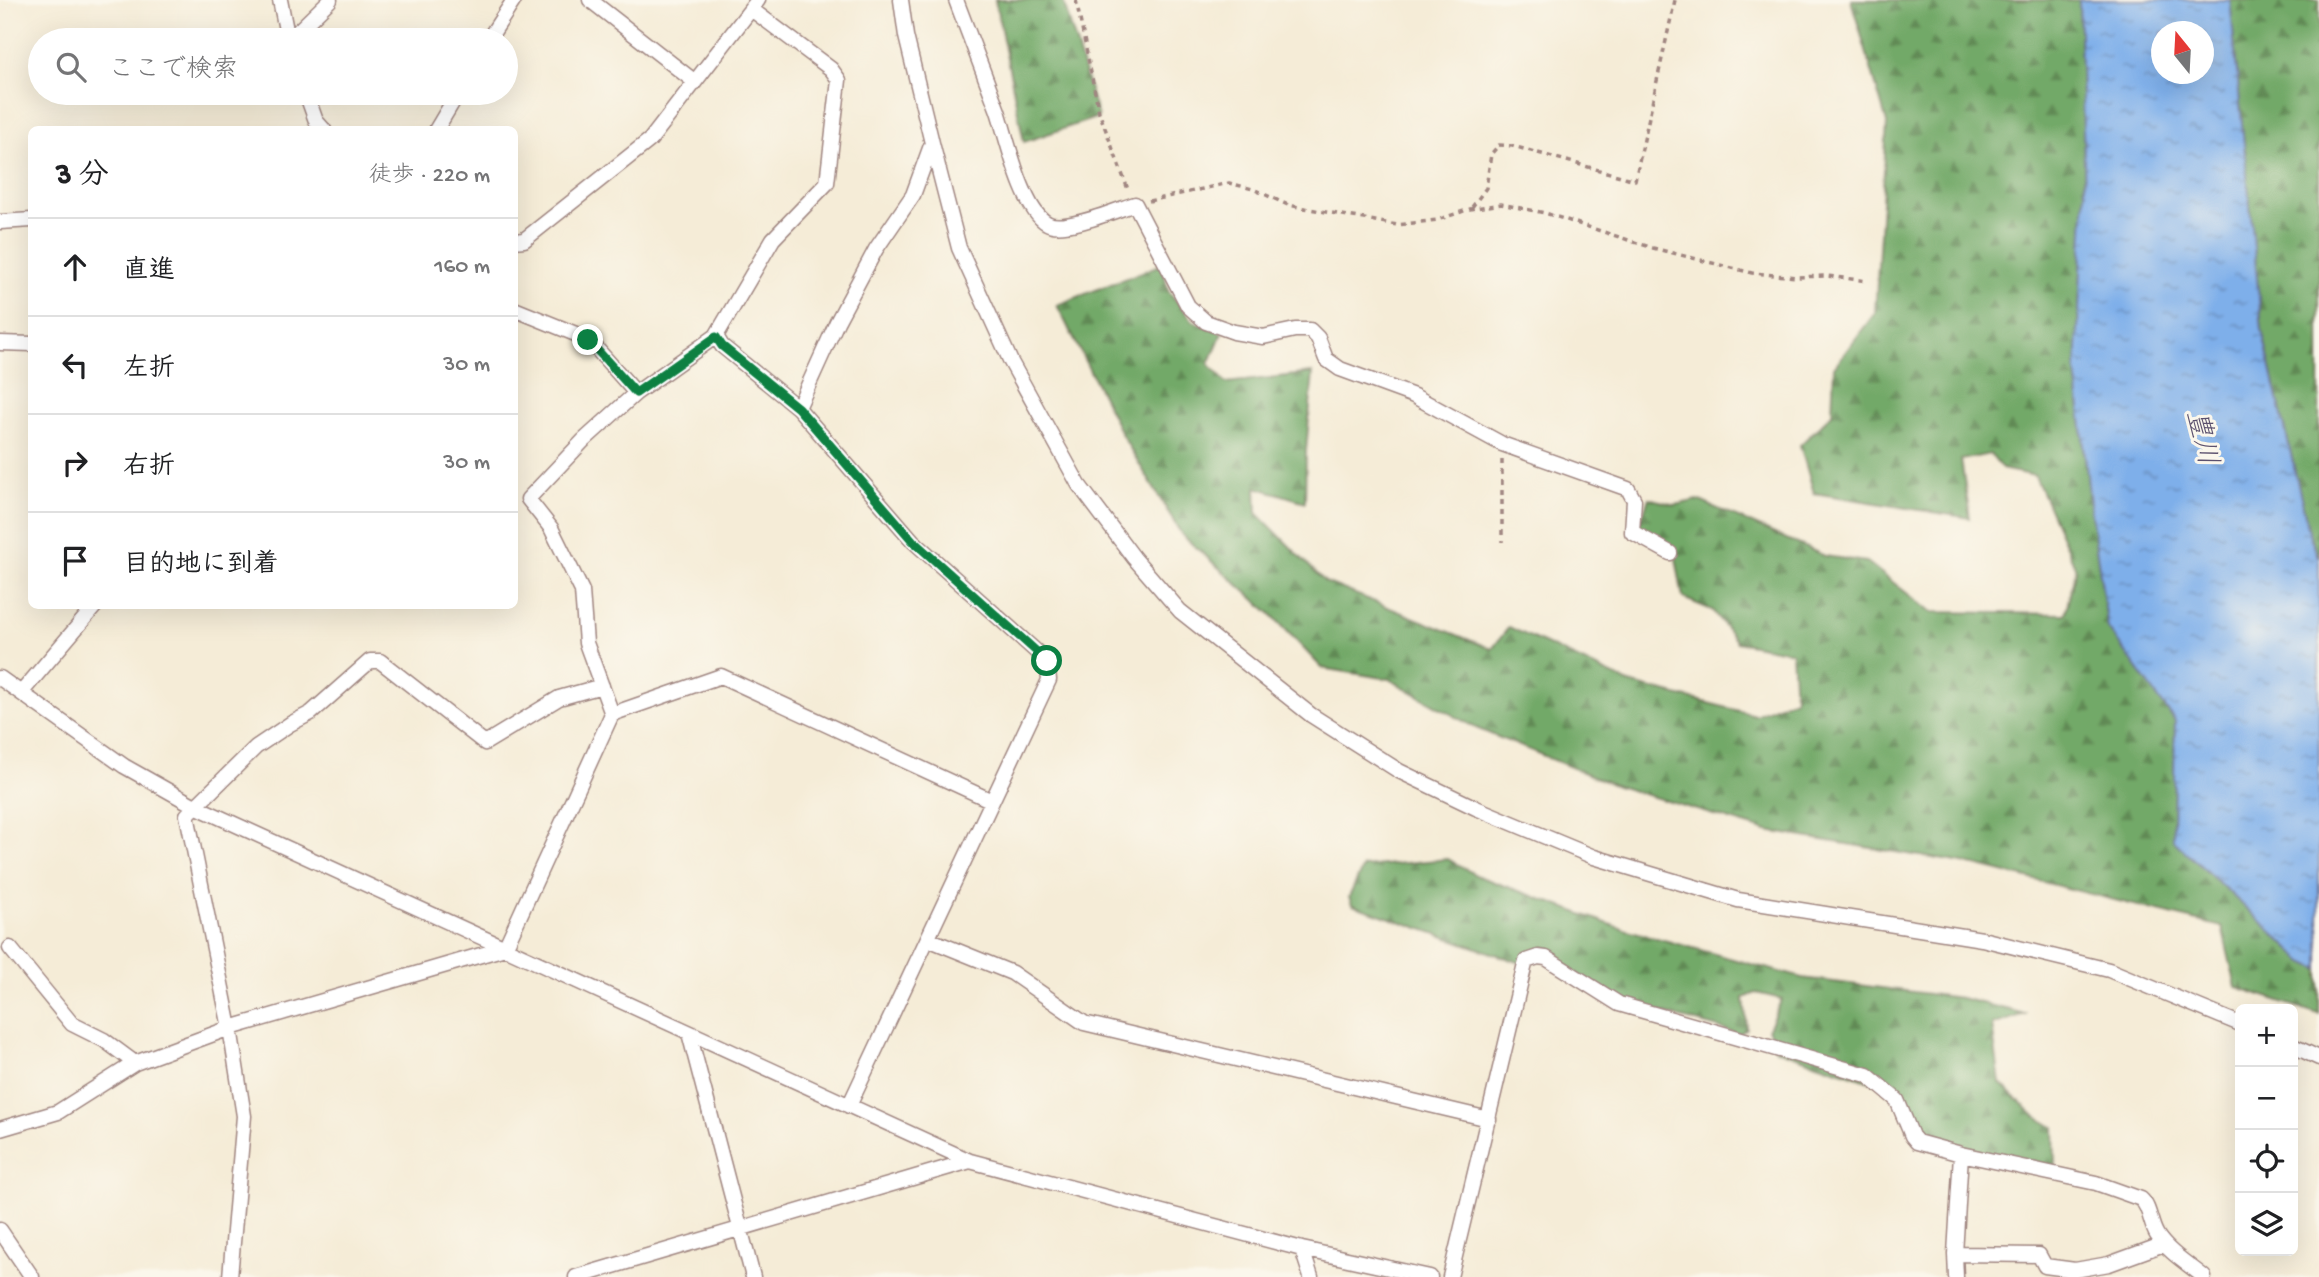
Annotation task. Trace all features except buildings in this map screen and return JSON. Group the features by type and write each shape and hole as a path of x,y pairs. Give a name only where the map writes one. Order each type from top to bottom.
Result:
{"street":[{"path":"279,0 286,28"},
{"path":"301,28 330,0"},
{"path":"496,28 514,0"},
{"path":"590,0 695,82"},
{"path":"901,0 906,36 946,204 964,260 1010,362 1079,485 1134,558 1180,611 1311,715 1399,771 1476,808 1594,857 1738,900 1982,939 2109,970 2235,1022"},
{"path":"956,0 998,113 1018,177 1034,211 1048,224 1065,226 1135,204 1188,306 1206,322 1234,332 1263,337 1295,330 1310,330 1318,338 1326,359 1340,369 1414,396 1502,444 1628,489 1634,500 1632,532 1670,553"},
{"path":"0,1129 58,1112 135,1063 230,1028 505,948 612,714 586,643 582,591 551,528 528,499 583,440 636,393 716,337 773,239 827,183 839,80 831,69 755,4 650,140 524,240 518,241"},
{"path":"310,105 320,126"},
{"path":"438,126 451,105"},
{"path":"798,408 837,322 876,249 914,195 932,143"},
{"path":"0,222 28,220"},
{"path":"518,311 588,340 636,393"},
{"path":"716,337 722,346 798,408 913,541 1047,661 1049,680 849,1106"},
{"path":"0,343 28,344"},
{"path":"21,693 92,609"},
{"path":"230,1277 244,1116 230,1028 187,815 256,747 311,713 370,661 380,661 485,743 559,698 602,686"},
{"path":"612,714 721,676 992,801"},
{"path":"0,678 124,766 195,806 970,1161 1302,1249 1430,1277"},
{"path":"928,939 1012,973 1084,1023 1489,1119"},
{"path":"10,948 72,1024 104,1040 135,1063"},
{"path":"1450,1277 1524,968 1526,961 1538,957 1546,958 1619,1004 1867,1075 1897,1100 1917,1143 2096,1183 2134,1196 2146,1204 2151,1223 2164,1244 2204,1277"},
{"path":"689,1033 753,1277"},
{"path":"2298,1048 2319,1058"},
{"path":"1956,1277 1961,1154"},
{"path":"576,1277 970,1161"},
{"path":"0,1230 32,1277"},
{"path":"1955,1254 2039,1255 2045,1266 2075,1270 2109,1264 2164,1244"},
{"path":"1302,1249 1311,1277"}],"path":[{"path":"1076,0 1099,112 1135,204 1229,183 1254,189 1288,205 1398,225 1437,220 1470,209 1501,204 1545,213 1653,248 1752,273 1797,277 1827,276 1868,281"},
{"path":"1470,209 1486,188 1490,154 1499,145 1513,145 1634,180 1675,0"},
{"path":"1502,444 1502,542"}],"green space":[{"path":"995,0 1063,0 1098,117 1024,142"},
{"path":"1851,0 2079,0 2085,192 2076,370 2091,513 2108,628 2175,721 2173,840 2304,962 2319,969 2319,1014 2298,1007 2298,1004 2288,1004 2236,987 2222,927 1975,865 1767,831 1617,786 1476,728 1389,679 1322,668 1271,614 1182,535 1122,435 1057,305 1162,264 1168,291 1193,321 1222,333 1209,364 1226,383 1313,373 1306,451 1305,502 1256,487 1257,513 1325,582 1492,649 1509,627 1629,683 1755,715 1795,699 1792,652 1737,642 1712,610 1683,598 1676,558 1638,528 1649,498 1675,505 1698,500 1825,556 1867,562 1931,612 2065,614 2076,569 2035,476 2002,469 1990,454 1961,460 1970,518 1814,493 1800,445 1832,414 1834,367 1875,313 1887,123"},
{"path":"2230,0 2319,0 2319,559 2310,536 2262,330"},
{"path":"1448,859 1478,876 1617,927 1802,978 1961,998 2025,1014 1992,1025 2000,1083 2035,1116 2054,1127 2055,1170 1921,1144 1891,1088 1776,1049 1768,1028 1782,999 1756,993 1744,998 1747,1028 1740,1034 1620,1001 1552,958 1521,963 1352,905 1349,897 1363,867"}],"water":[{"name":"豊川","path":"2079,0 2230,0 2262,330 2310,536 2319,559 2319,969 2304,962 2173,840 2175,721 2108,628 2091,513 2076,370 2085,192"}],"route":[{"path":"588,340 636,393 716,337 722,346 798,408 913,541 1047,661"}]}
